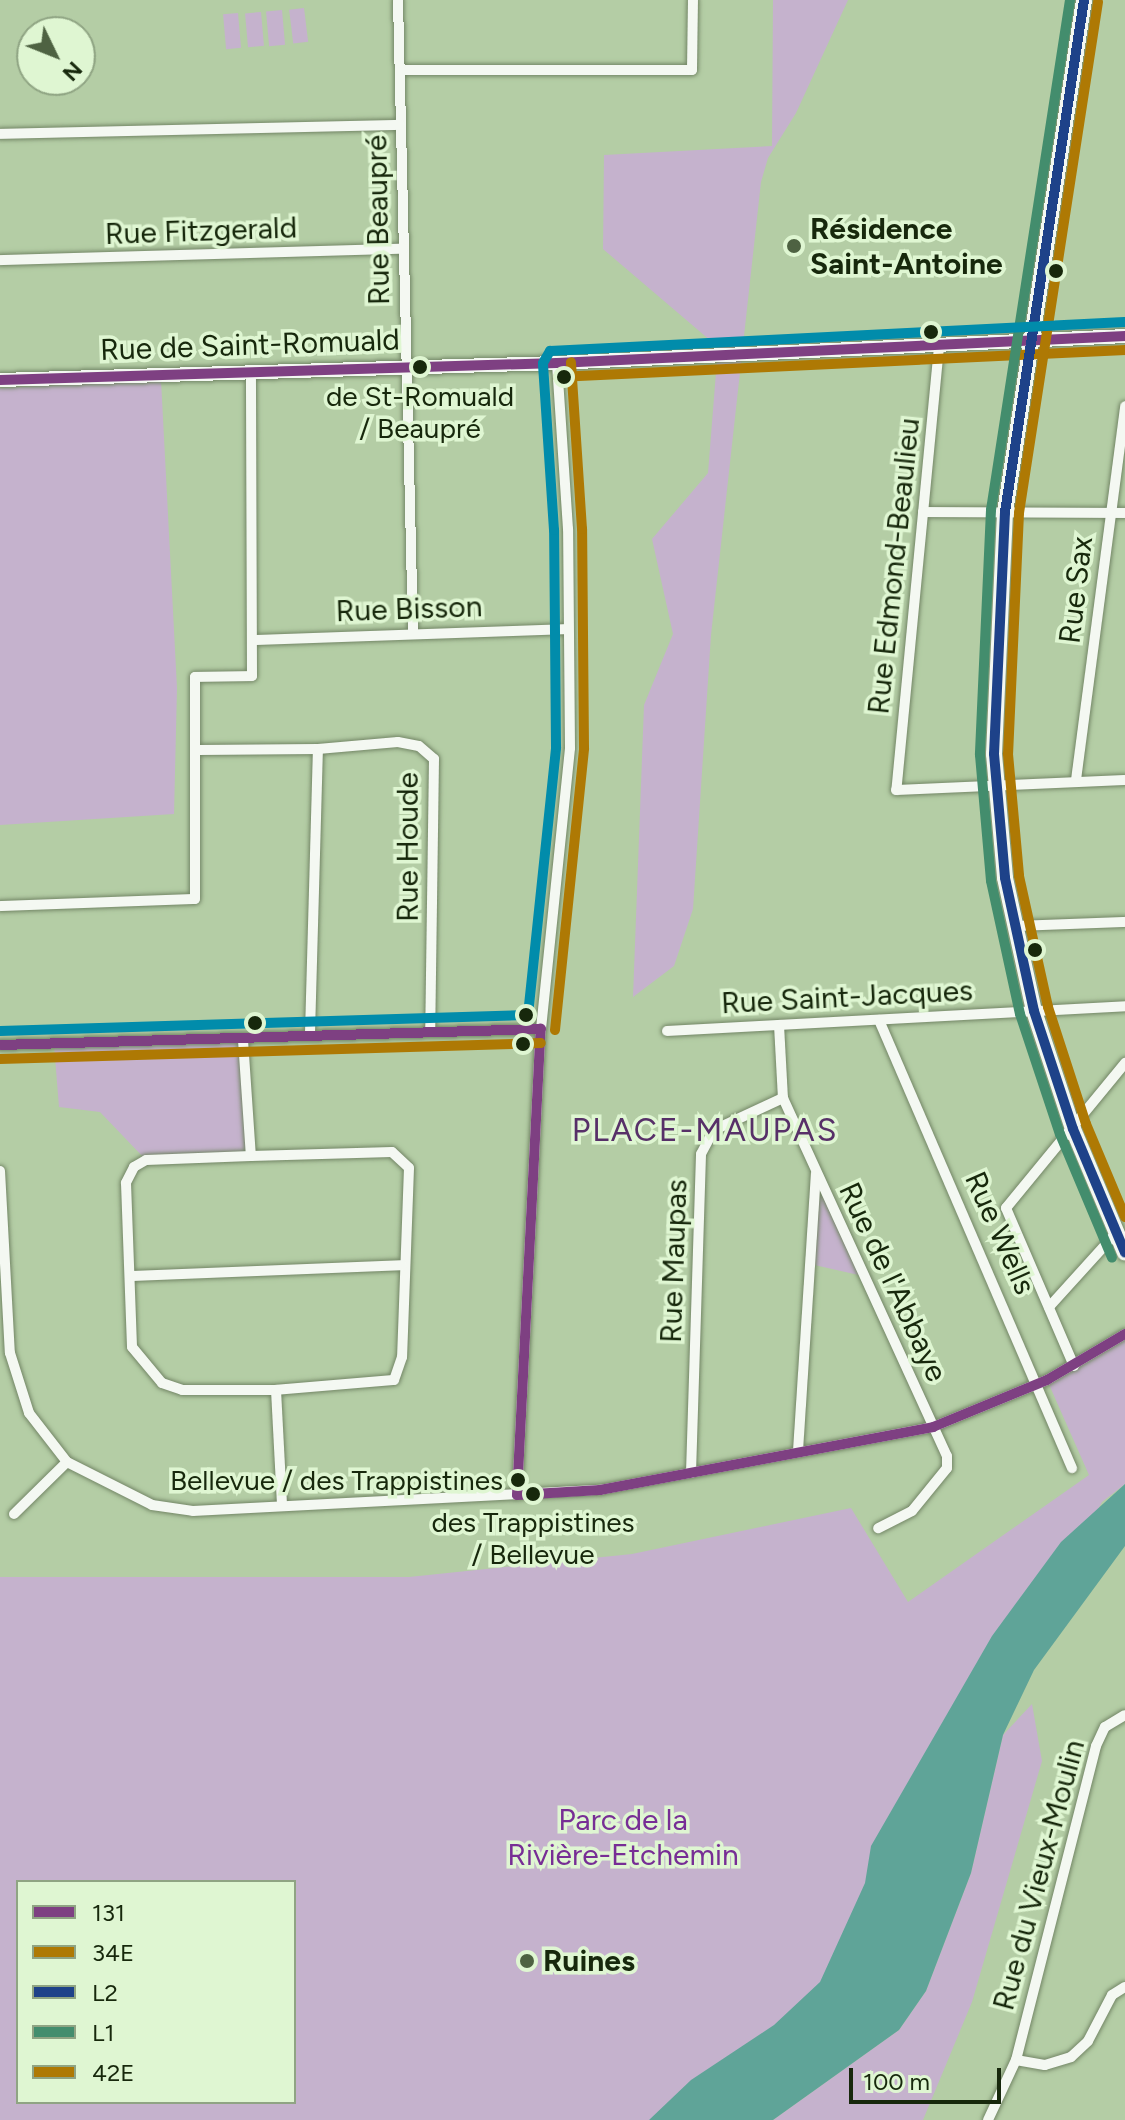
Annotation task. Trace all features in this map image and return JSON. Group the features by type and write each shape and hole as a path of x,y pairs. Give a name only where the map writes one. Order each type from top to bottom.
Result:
{"main road":[{"path":"1084,0 1005,512 996,630 996,786 1014,926 1034,1011 1073,1129 1125,1253"}],"street":[{"name":"Rue Beaupré","path":"398,0 413,631"},
{"path":"400,70 692,70 693,0"},
{"path":"0,134 400,125"},
{"name":"Rue Fitzgerald","path":"0,260 403,249"},
{"name":"Rue de Saint-Romuald","path":"0,380 557,363 1029,343 1125,336"},
{"name":"Rue Edmond-Beaulieu","path":"939,347 896,790 996,786"},
{"path":"517,1495 541,1029 570,748 565,629 568,529 557,363"},
{"path":"0,906 195,899 198,750 195,677 252,676 251,370"},
{"name":"Rue Sax","path":"1076,780 1125,406"},
{"path":"923,512 1125,513"},
{"name":"Rue Bisson","path":"254,640 413,631 565,629"},
{"name":"Rue Houde","path":"198,750 318,749 398,742 419,746 434,759 430,1032"},
{"path":"310,1033 318,749"},
{"path":"996,786 1125,780"},
{"path":"1014,926 1125,922"},
{"name":"Rue Saint-Jacques","path":"667,1031 1125,1006"},
{"name":"Rue Wells","path":"879,1020 1039,1383 1072,1468"},
{"name":"Rue de l'Abbaye","path":"779,1025 783,1098 947,1456 947,1468 912,1511 878,1528"},
{"path":"0,1045 243,1040 310,1033 541,1029"},
{"path":"243,1040 251,1156"},
{"path":"1074,1366 1006,1208 1125,1063"},
{"name":"Rue Maupas","path":"691,1473 701,1154 714,1130 783,1098"},
{"path":"392,1152 402,1157 409,1168 402,1265 402,1357 394,1380 276,1390 182,1390 162,1383 132,1347 126,1183 134,1167 146,1160 251,1156 392,1152"},
{"path":"0,1171 10,1353 29,1413 67,1462 152,1505 193,1511 600,1490 691,1473 933,1427 1039,1383 1074,1366 1125,1334"},
{"path":"798,1451 816,1172"},
{"path":"1049,1307 1117,1232"},
{"path":"131,1276 402,1265"},
{"path":"276,1390 282,1505"},
{"path":"14,1514 67,1462"},
{"name":"Rue du Vieux-Moulin","path":"988,2120 1016,2060 1096,1746 1105,1727 1125,1715"},
{"path":"1016,2060 1045,2065 1071,2057 1088,2041 1112,1995 1125,1987"}],"green space":[{"path":"773,0 848,0 796,113 768,158 761,182 711,635 693,909 674,966 633,997 644,705 673,634 652,539 708,473 718,347 603,249 604,155 772,146"},
{"path":"304,8 308,42 293,44 289,10"},
{"path":"282,10 285,45 269,46 266,11"},
{"path":"261,12 264,46 248,47 245,13"},
{"path":"238,13 241,48 226,49 223,14"},
{"path":"161,380 177,688 174,814 0,825 0,388"},
{"path":"243,1040 251,1156 146,1160 100,1112 59,1107 54,1045"},
{"path":"816,1172 863,1276 810,1264"},
{"name":"Parc de la Rivière-Etchemin","path":"1125,1334 1125,1484 1102,1502 1038,1618 889,1943 720,2120 0,2120 0,1577 409,1577 632,1554 851,1508 908,1602 1089,1475 1047,1380"},
{"path":"1032,1704 1042,1761 972,2002 923,2120 773,2120 899,2030 926,1991 971,1873 1003,1735"}],"water":[{"path":"1125,1484 1125,1546 1034,1670 1003,1735 971,1873 926,1991 899,2030 773,2120 649,2120 691,2080 774,2025 820,1982 865,1883 871,1846 992,1636 1061,1542"}],"transit line":[{"name":"L1","path":"1070,0 991,510 980,755 991,881 1020,1014 1060,1134 1112,1258"},
{"name":"L2","path":"1084,0 1005,512 994,754 1005,878 1034,1011 1073,1129 1125,1253"},
{"name":"42E","path":"1098,2 1019,513 1008,754 1019,876 1048,1007 1086,1124 1125,1217"},
{"path":"0,1031 528,1015 556,747 554,530 543,363 550,351 1124,322"},
{"name":"131","path":"0,380 557,363 1125,336"},
{"name":"34E","path":"558,377 1125,350"},
{"name":"34E","path":"555,1030 584,748 582,529 571,362"},
{"name":"131","path":"0,1045 541,1029"},
{"name":"131","path":"517,1495 541,1029"},
{"name":"34E","path":"0,1059 541,1043"},
{"name":"131","path":"517,1495 600,1490 933,1427 1047,1380 1125,1334"}],"place":[{"name":"Résidence Saint-Antoine","path":"794,246"},
{"name":"de St-Romuald / Beaupré","path":"420,367"},
{"name":"Bellevue / des Trappistines","path":"518,1480"},
{"name":"des Trappistines / Bellevue","path":"533,1494"},
{"name":"Ruines","path":"527,1961"}],"district":[{"name":"PLACE-MAUPAS","path":"705,1130"}]}
